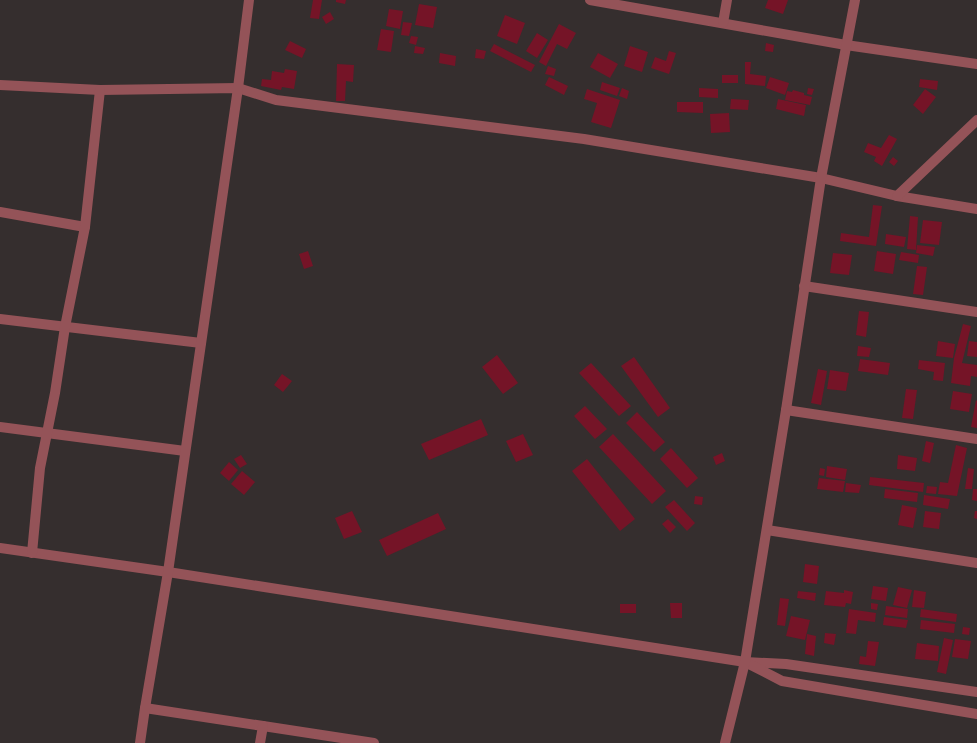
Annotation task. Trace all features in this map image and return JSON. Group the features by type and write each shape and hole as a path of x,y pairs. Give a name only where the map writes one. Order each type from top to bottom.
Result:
{"street":[{"path":"140,743 144,708 168,572 238,88 249,0"},
{"path":"590,0 846,45 977,64"},
{"path":"724,23 727,0"},
{"path":"725,743 745,662 786,410 821,178 855,0"},
{"path":"0,85 100,90 238,88 276,100 584,139 821,178 897,196 977,208"},
{"path":"32,553 40,468 55,393 65,327 85,227 100,90"},
{"path":"897,196 977,120"},
{"path":"0,212 85,227"},
{"path":"804,286 977,312"},
{"path":"0,318 201,343"},
{"path":"786,410 977,439"},
{"path":"0,427 185,451"},
{"path":"767,530 977,564"},
{"path":"0,548 168,572 745,662 786,664 977,692"},
{"path":"745,662 782,681 977,714"},
{"path":"144,708 374,743"},
{"path":"260,743 263,726"}],"building":[{"path":"313,0 322,0 319,19 310,18"},
{"path":"336,0 346,0 345,4 336,2"},
{"path":"768,0 788,0 783,14 765,8"},
{"path":"419,4 437,7 433,28 415,25"},
{"path":"389,9 403,11 400,29 386,26"},
{"path":"330,12 334,19 326,24 322,17"},
{"path":"505,15 525,23 517,44 497,36"},
{"path":"403,22 412,23 409,36 401,35"},
{"path":"559,24 576,33 567,49 557,44 546,66 539,62"},
{"path":"381,29 394,31 391,52 377,50"},
{"path":"537,33 548,40 537,58 526,51"},
{"path":"411,36 418,37 416,45 409,43"},
{"path":"290,41 306,49 302,58 285,50"},
{"path":"766,43 774,45 773,52 765,51"},
{"path":"494,44 535,65 531,72 490,51"},
{"path":"415,46 425,48 423,54 414,53"},
{"path":"630,46 648,52 642,72 624,66"},
{"path":"476,49 486,51 484,59 475,58"},
{"path":"669,51 676,53 669,74 651,68 655,57 666,61"},
{"path":"440,53 456,56 455,66 439,63"},
{"path":"598,53 618,64 610,78 590,67"},
{"path":"745,62 751,62 750,74 766,76 765,86 745,84"},
{"path":"337,64 354,65 353,82 346,81 345,101 336,101"},
{"path":"548,66 556,69 554,76 545,74"},
{"path":"285,69 297,71 294,89 282,87 281,90 261,86 262,79 271,80 272,71 284,73"},
{"path":"722,75 738,75 738,83 722,83"},
{"path":"549,77 568,86 564,95 545,85"},
{"path":"770,77 789,83 785,95 766,88"},
{"path":"920,79 938,81 937,90 919,87"},
{"path":"602,82 620,88 617,96 600,90"},
{"path":"622,88 629,91 627,99 619,96"},
{"path":"699,88 718,89 718,98 699,97"},
{"path":"808,88 814,89 812,95 807,94"},
{"path":"587,89 620,100 611,128 591,122 597,103 584,99"},
{"path":"925,89 936,97 923,114 913,105"},
{"path":"793,90 812,97 810,105 785,100 787,91 792,92"},
{"path":"731,99 749,100 748,110 730,109"},
{"path":"778,99 806,105 804,116 776,109"},
{"path":"677,102 703,102 703,113 677,112"},
{"path":"729,113 730,132 711,133 710,114"},
{"path":"889,135 897,139 882,166 874,161 876,157 864,152 868,143 881,148"},
{"path":"893,157 898,161 894,166 889,162"},
{"path":"873,205 882,206 876,246 840,241 841,233 869,237"},
{"path":"910,216 918,217 916,250 907,249"},
{"path":"923,220 942,222 939,245 920,243"},
{"path":"886,234 906,237 904,247 885,244"},
{"path":"917,245 935,247 933,256 916,253"},
{"path":"308,251 313,266 304,269 299,254"},
{"path":"877,251 896,254 893,274 874,271"},
{"path":"901,252 919,255 918,263 899,260"},
{"path":"833,253 852,255 849,275 830,273"},
{"path":"917,266 927,267 923,295 913,294"},
{"path":"859,311 869,312 866,337 856,335"},
{"path":"963,324 971,326 962,363 977,365 977,377 971,376 970,386 951,383 954,358"},
{"path":"938,341 955,344 953,358 936,356"},
{"path":"969,341 977,342 977,357 967,356"},
{"path":"858,346 871,348 869,357 857,356"},
{"path":"497,355 518,383 503,394 482,367"},
{"path":"634,357 670,408 658,417 621,366"},
{"path":"860,359 890,363 888,375 858,371"},
{"path":"919,360 945,363 943,381 933,380 934,372 918,369"},
{"path":"591,363 631,406 619,416 579,373"},
{"path":"818,369 827,371 821,405 811,403"},
{"path":"830,370 849,373 846,391 827,389"},
{"path":"282,374 292,381 283,392 274,385"},
{"path":"906,389 917,390 913,419 902,418"},
{"path":"953,391 972,394 969,412 950,409"},
{"path":"976,400 977,401 977,428 971,427"},
{"path":"585,406 607,429 595,439 574,416"},
{"path":"637,412 665,442 654,452 626,423"},
{"path":"481,419 488,435 429,460 421,444"},
{"path":"523,434 533,455 516,462 506,441"},
{"path":"613,434 666,491 652,504 599,447"},
{"path":"926,441 934,443 930,463 922,461"},
{"path":"956,445 967,448 957,496 938,494 940,482 948,483"},
{"path":"671,448 698,478 687,488 660,459"},
{"path":"722,453 725,461 716,465 713,457"},
{"path":"241,455 247,464 240,468 234,459"},
{"path":"898,455 917,458 915,471 897,469"},
{"path":"587,459 635,519 620,531 572,471"},
{"path":"229,462 238,470 229,481 220,473"},
{"path":"827,466 847,469 845,480 826,477"},
{"path":"820,468 825,469 824,476 819,475"},
{"path":"968,468 974,469 972,489 965,489"},
{"path":"242,471 255,482 244,495 231,484"},
{"path":"870,477 924,483 923,492 869,485"},
{"path":"819,478 845,481 843,492 817,489"},
{"path":"846,483 861,485 859,493 845,492"},
{"path":"927,486 937,487 936,494 926,493"},
{"path":"885,489 918,493 917,502 884,498"},
{"path":"973,489 977,489 977,501 972,500"},
{"path":"924,495 950,499 948,509 923,505"},
{"path":"695,496 703,497 702,505 694,504"},
{"path":"674,500 695,523 687,531 665,507"},
{"path":"902,505 917,508 913,528 898,525"},
{"path":"352,511 362,532 344,539 335,518"},
{"path":"925,511 941,513 939,529 923,527"},
{"path":"975,511 977,511 977,519 974,518"},
{"path":"438,513 446,529 387,556 379,540"},
{"path":"668,519 676,527 670,533 662,524"},
{"path":"805,564 819,566 817,584 803,582"},
{"path":"873,586 888,588 886,601 871,599"},
{"path":"898,587 912,590 907,608 893,605"},
{"path":"844,590 853,592 851,604 846,603 845,607 824,605 826,591 844,593"},
{"path":"914,590 926,592 924,608 912,607"},
{"path":"798,591 816,593 815,601 797,598"},
{"path":"780,598 789,599 785,626 777,625"},
{"path":"670,603 682,603 682,618 671,618"},
{"path":"871,603 878,604 877,610 871,609"},
{"path":"620,604 636,604 636,613 620,613"},
{"path":"886,606 908,609 907,618 885,615"},
{"path":"849,609 876,613 875,622 858,620 856,634 846,633"},
{"path":"921,609 957,614 956,622 920,617"},
{"path":"791,616 810,620 805,640 786,636"},
{"path":"884,617 908,620 906,628 883,625"},
{"path":"921,620 955,624 954,633 920,629"},
{"path":"963,627 970,628 969,635 962,634"},
{"path":"825,633 836,634 834,645 824,643"},
{"path":"807,634 816,636 814,656 805,654"},
{"path":"944,638 953,640 946,674 937,672"},
{"path":"955,639 971,641 968,659 952,657"},
{"path":"868,641 879,642 875,666 859,664 860,656 866,657"},
{"path":"917,643 939,646 938,661 915,659"}]}
